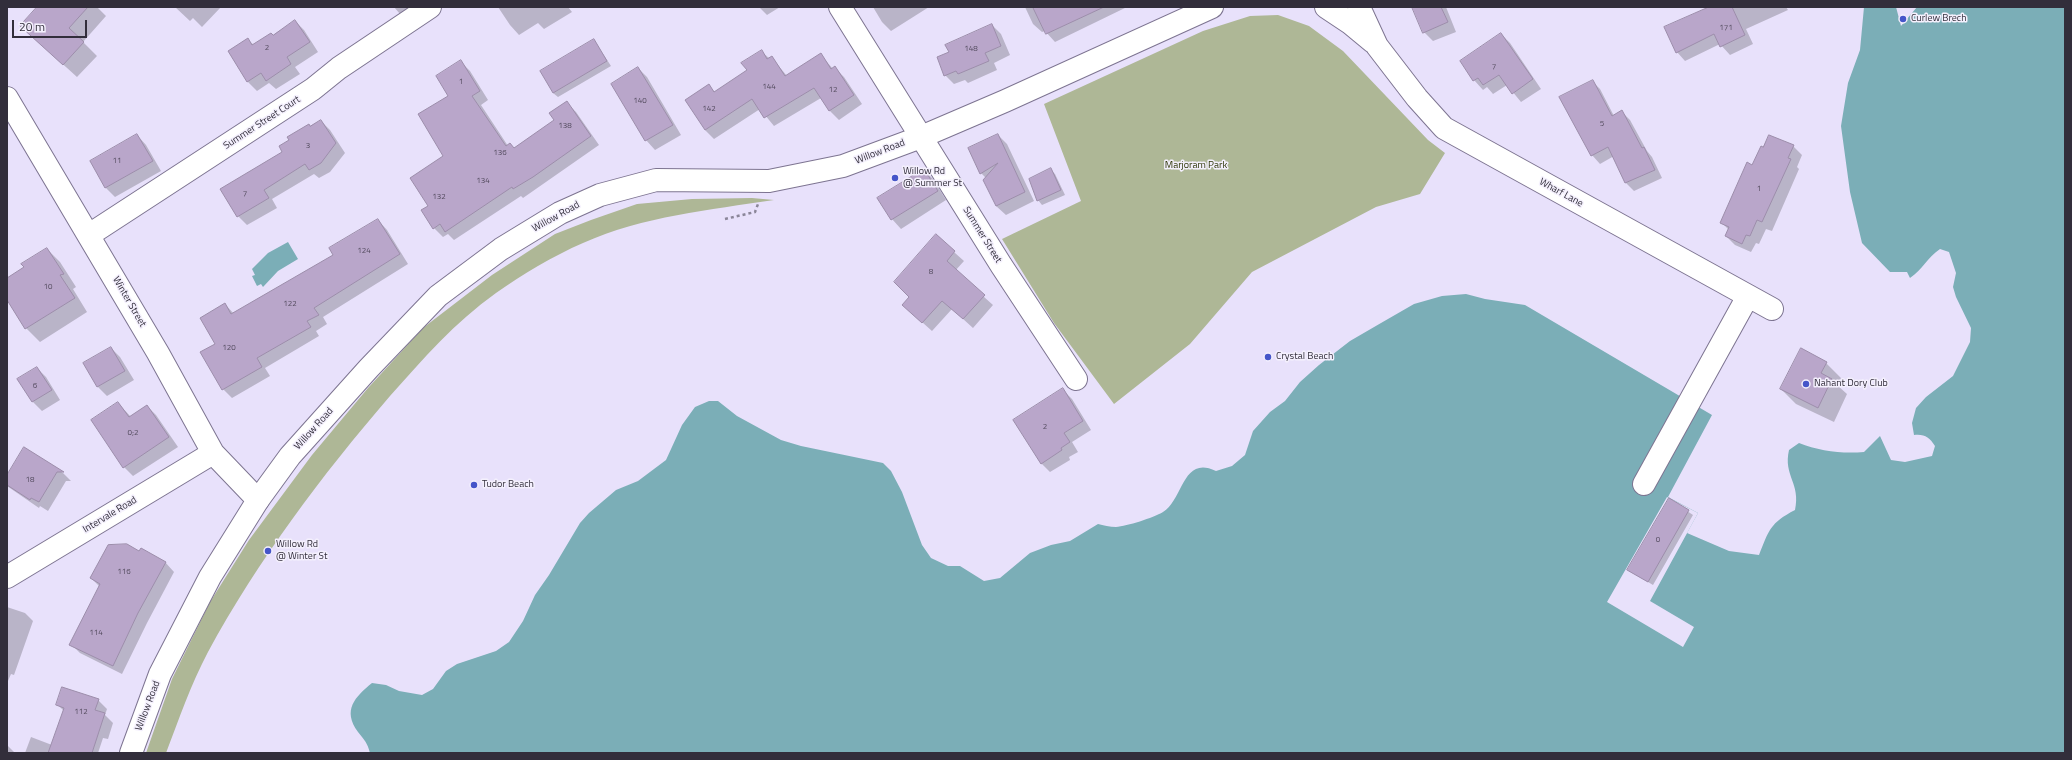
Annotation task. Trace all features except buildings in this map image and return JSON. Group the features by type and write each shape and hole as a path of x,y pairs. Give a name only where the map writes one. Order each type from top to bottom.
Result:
{"street":[{"name":"Summer Street Court","path":"89,235 313,89 339,68 430,7"},
{"name":"Summer Street","path":"840,7 1001,265 1076,379"},
{"name":"Willow Road","path":"131,753 160,674 210,577 258,500 290,456 369,368 438,296 501,249 560,213 600,195 656,180 769,181 843,166 921,137 1212,7"},
{"name":"Wharf Lane","path":"1326,7 1350,23 1377,46 1417,98 1444,128 1772,309"},
{"name":"Wharf Lane","path":"1359,7 1377,46"},
{"name":"Winter Street","path":"7,98 158,352 213,453 258,500"},
{"path":"1644,484 1748,296"},
{"name":"Intervale Road","path":"7,577 213,453"}],"path":[{"path":"725,219 755,212 759,200"}],"green space":[{"name":"Marjoram Park","path":"1278,15 1309,26 1343,51 1428,140 1445,153 1420,194 1376,207 1252,272 1190,344 1114,404 1054,323 1002,239 1081,201 1044,104 1203,31 1250,16"},
{"path":"752,198 774,200 653,220 629,226 583,243 538,266 517,279 481,304 467,316 440,342 390,396 340,456 292,519 248,584 208,652 191,689 166,753 146,753 172,679 210,602 249,540 312,455 368,388 423,328 492,275 555,234 637,204 692,199"}],"shaded area":[{"path":"1864,7 1896,7 1901,26 1917,7 2065,7 2065,753 370,753 366,742 353,724 351,711 353,704 360,693 372,683 386,685 399,691 422,695 433,689 446,671 457,664 496,651 509,642 523,621 535,595 549,575 580,523 589,513 616,490 638,481 666,460 682,425 695,407 709,401 718,401 737,416 781,440 801,446 883,463 891,471 902,492 922,545 931,558 948,566 960,566 984,581 1000,578 1030,553 1051,545 1070,541 1098,524 1114,527 1121,526 1147,519 1163,512 1170,506 1185,481 1196,469 1205,468 1216,471 1232,466 1245,455 1253,431 1270,412 1285,401 1300,382 1319,365 1350,341 1414,304 1442,296 1466,294 1485,299 1525,305 1712,415 1668,497 1698,513 1687,533 1729,551 1759,555 1768,533 1775,523 1795,510 1796,493 1788,467 1788,459 1789,450 1799,443 1814,448 1831,451 1847,453 1864,452 1880,436 1891,460 1905,462 1932,456 1935,446 1931,440 1921,435 1914,435 1912,423 1916,408 1926,397 1953,376 1970,342 1971,328 1956,297 1953,287 1956,273 1949,252 1940,249 1910,278 1907,272 1890,272 1862,243 1850,192 1841,126 1848,83 1860,50"},
{"path":"288,242 298,259 278,271 263,287 261,284 257,286 252,276 255,275 252,269 268,253"}],"pier":[{"path":"1667,497 1698,513 1650,601 1694,627 1683,647 1607,602"}],"place":[{"name":"Curlew Brech","path":"1903,19"},
{"name":"Willow Rd @ Summer St","path":"895,178"},
{"name":"Crystal Beach","path":"1268,357"},
{"name":"Nahant Dory Club","path":"1806,384"},
{"name":"Tudor Beach","path":"474,485"},
{"name":"Willow Rd @ Winter St","path":"268,551"}]}
